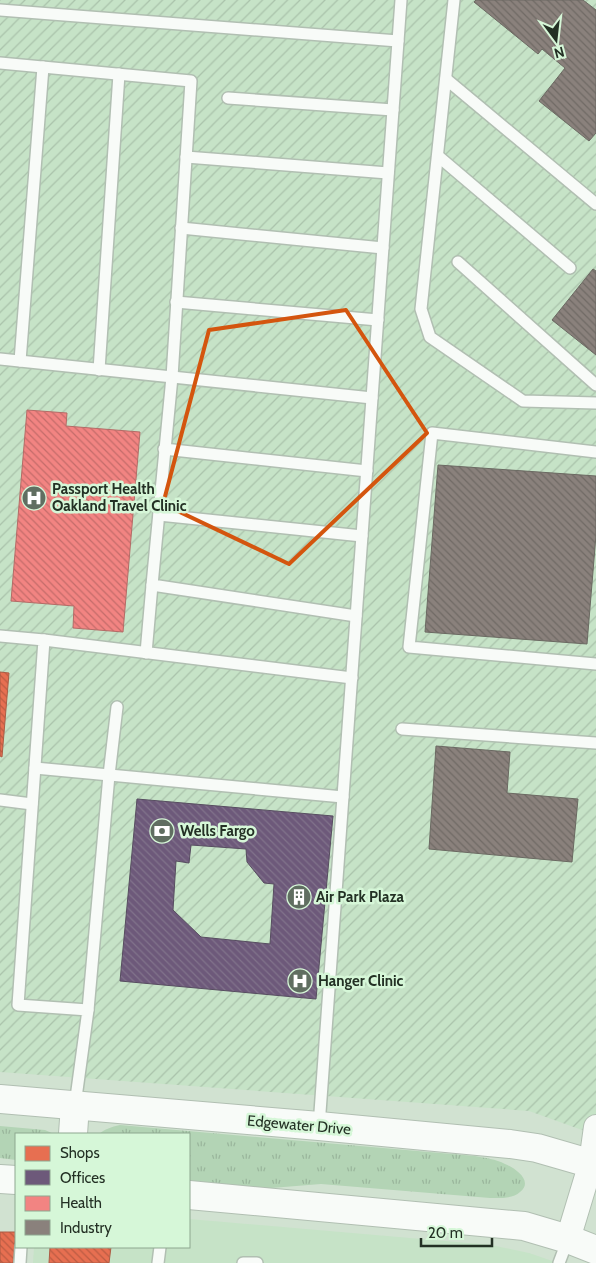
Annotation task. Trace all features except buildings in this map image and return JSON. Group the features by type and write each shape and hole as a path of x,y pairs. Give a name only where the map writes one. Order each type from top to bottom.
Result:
{"main road":[{"name":"Edgewater Drive","path":"0,1100 320,1126 519,1146 537,1148 593,1164"},
{"path":"73,1133 75,1105"},
{"path":"0,1179 15,1180"},
{"path":"190,1195 524,1226 563,1251 596,1250"}],"street":[{"path":"563,1251 593,1164 596,1126"}],"lane":[{"path":"320,1126 401,0"},
{"path":"454,0 421,309 430,336 524,401 596,403"},
{"path":"0,10 398,41"},
{"path":"0,63 191,81 172,377 146,653"},
{"path":"20,361 43,67"},
{"path":"99,370 120,74"},
{"path":"446,79 596,204"},
{"path":"228,98 393,110"},
{"path":"438,156 570,268"},
{"path":"186,157 388,173"},
{"path":"181,228 383,248"},
{"path":"458,262 596,385"},
{"path":"176,302 378,320"},
{"path":"0,359 372,398"},
{"path":"596,452 432,434 409,647 596,664"},
{"path":"164,449 367,471"},
{"path":"159,515 362,536"},
{"path":"152,585 356,616"},
{"path":"0,636 352,678"},
{"path":"44,640 18,1005 88,1010"},
{"path":"75,1105 88,1010 109,774 117,707"},
{"path":"402,729 596,743"},
{"path":"35,768 343,796"},
{"path":"0,800 32,804"},
{"path":"20,1263 21,1248"},
{"path":"158,1263 160,1248"},
{"path":"243,1263 257,1263"}],"highlighted area":[{"path":"346,310 427,433 289,564 163,504 209,330"}],"shaded area":[{"path":"0,0 596,0 596,1135 529,1111 0,1072"},
{"path":"190,1219 491,1245 529,1253 558,1263 33,1263 34,1248 190,1248"}],"green space":[{"path":"120,1125 475,1156 502,1162 522,1175 525,1184 524,1188 517,1194 498,1198 321,1184 259,1189 190,1185 190,1133 101,1133 108,1128"},
{"path":"0,1126 45,1130 52,1133 15,1133 15,1160 0,1158"}],"place":[{"name":"Passport Health Oakland Travel Clinic","path":"34,498"},
{"name":"Wells Fargo","path":"162,831"},
{"name":"Air Park Plaza","path":"299,897"},
{"name":"Hanger Clinic","path":"300,981"}]}
